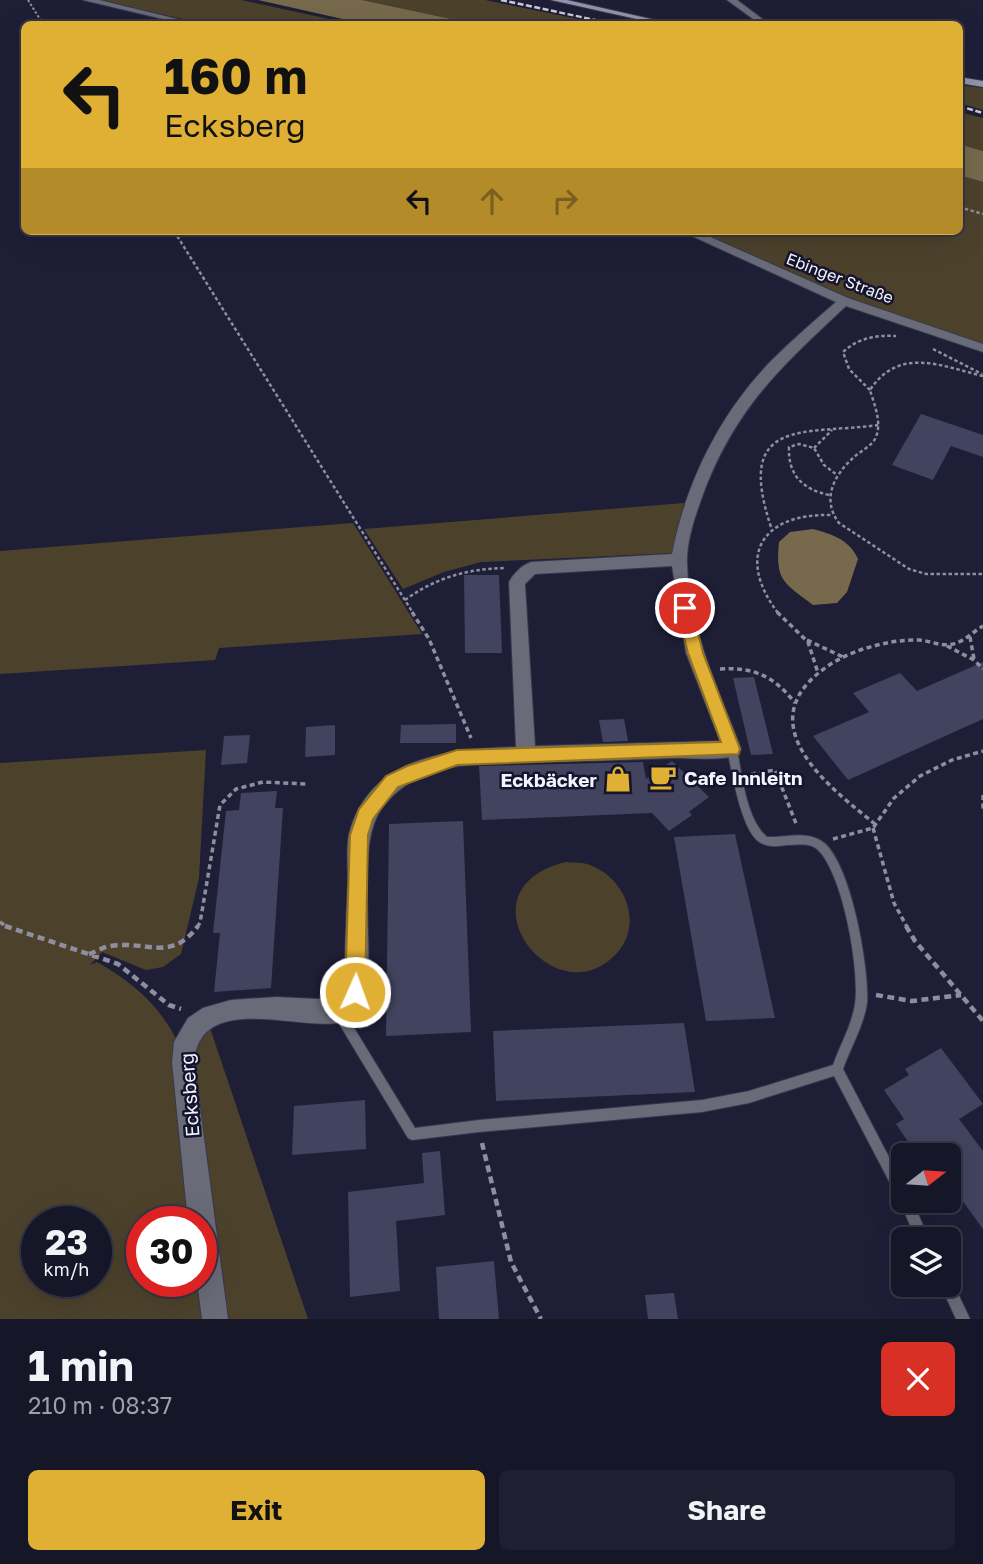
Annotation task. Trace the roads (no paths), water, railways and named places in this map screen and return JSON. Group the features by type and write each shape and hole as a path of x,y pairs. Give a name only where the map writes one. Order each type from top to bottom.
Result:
{"main road":[{"path":"555,0 655,21"},
{"path":"963,80 983,83"}],"street":[{"path":"87,0 181,21"},
{"path":"731,0 761,21"},
{"name":"Ebinger Straße","path":"696,235 844,300 983,348"},
{"path":"338,1012 346,1008 355,992 359,835 366,815 392,781 437,763 472,756 732,749 702,671 687,618 679,560 687,516 709,461 742,404 776,365 844,300"},
{"path":"526,754 517,582 531,568 679,560"},
{"name":"Ecksberg","path":"199,1206 183,1062 185,1040 193,1028 206,1017 220,1011 239,1009 338,1012"},
{"name":"Ecksberg","path":"212,1297 215,1319"}],"lane":[{"path":"732,749 751,822 760,838 768,841 818,843 829,857 839,880 858,945 861,1004 837,1069"},
{"path":"338,1012 412,1135 479,1125 702,1106 750,1097 837,1069"},
{"path":"837,1069 849,1086 891,1172"},
{"path":"952,1297 963,1319"}],"railway":[{"path":"501,0 600,21"},
{"path":"963,107 983,113"}],"place":[{"name":"Cafe Innleitn","path":"663,777"},
{"name":"Eckbäcker","path":"618,779"}]}
